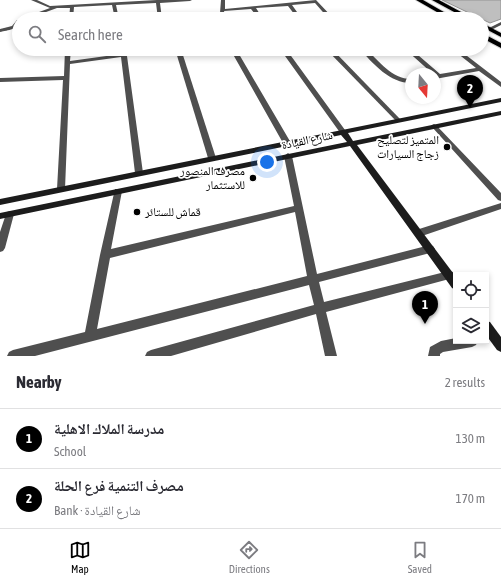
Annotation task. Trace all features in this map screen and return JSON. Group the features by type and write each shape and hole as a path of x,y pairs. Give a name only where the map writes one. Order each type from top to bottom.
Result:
{"main road":[{"path":"419,0 439,12"},
{"path":"435,0 458,12"},
{"path":"489,29 501,35"},
{"path":"489,39 501,46"}],"street":[{"path":"33,0 56,8"},
{"path":"44,12 56,8 72,6 190,0"},
{"path":"223,0 223,10 315,1 325,12"},
{"path":"158,2 159,12"},
{"path":"114,4 116,12"},
{"path":"289,4 295,12"},
{"path":"72,6 72,12"},
{"path":"253,8 256,12"},
{"path":"489,29 501,23"},
{"path":"0,31 12,28"},
{"path":"61,189 68,56"},
{"path":"68,63 103,56"},
{"path":"124,56 139,173"},
{"path":"180,56 212,158"},
{"path":"237,56 287,143"},
{"path":"288,56 343,132 420,233 453,281"},
{"path":"338,56 399,120"},
{"path":"371,56 395,78 405,82"},
{"path":"415,56 428,68"},
{"path":"464,56 501,85"},
{"path":"441,76 480,69"},
{"path":"0,80 67,78"},
{"name":"شارع القيادة","path":"0,202 501,100"},
{"name":"شارع القيادة","path":"0,216 501,113"},
{"path":"434,126 501,198"},
{"path":"288,156 313,279 331,356"},
{"path":"90,336 118,191"},
{"path":"420,233 501,206"},
{"path":"105,255 298,208"},
{"path":"0,248 10,214"},
{"path":"13,356 430,249"},
{"path":"151,356 320,308 449,275"},
{"path":"490,338 501,346"},
{"path":"434,356 434,351 441,347 456,344"}],"building":[{"path":"442,0 501,0 501,19 490,23 489,12 467,12"}],"place":[{"name":"مصرف التنمية فرع الحلة","path":"470,108"},
{"name":"المتميز لتصليح زجاج السيارات","path":"447,147"},
{"name":"مصرف المنصور للاستثمار","path":"253,178"},
{"name":"قماش للستائر","path":"137,212"},
{"name":"مدرسة الملاك الاهلية","path":"425,324"}]}
